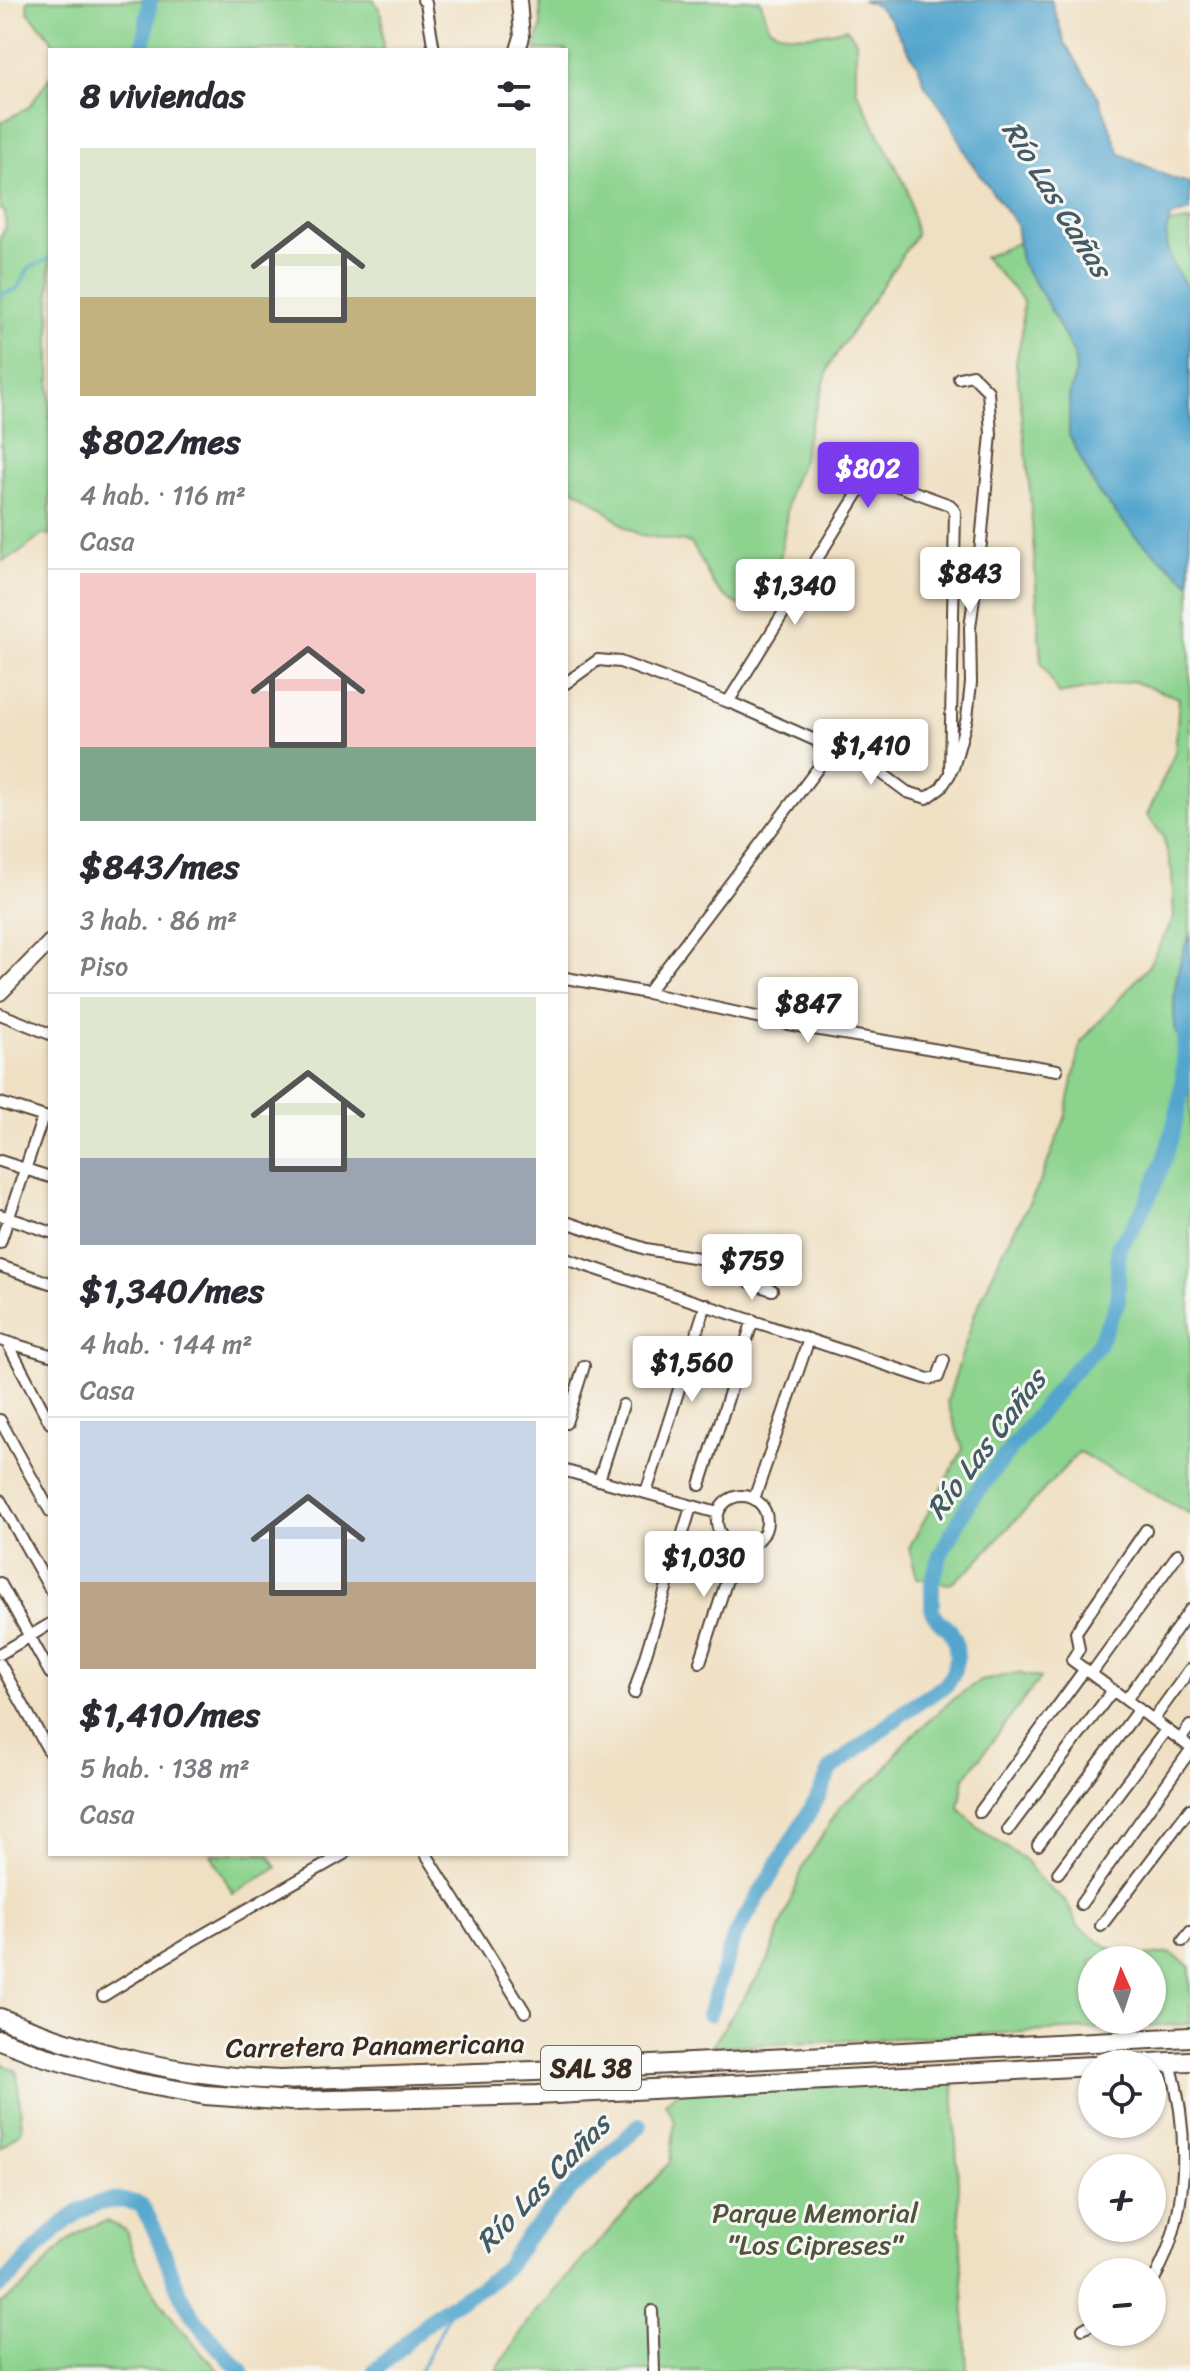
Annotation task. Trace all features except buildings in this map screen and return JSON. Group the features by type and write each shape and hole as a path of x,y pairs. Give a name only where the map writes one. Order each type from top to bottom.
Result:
{"highway":[{"name":"Carretera Panamericana","path":"0,2018 134,2062 243,2079 320,2080 588,2069 1190,2037"},
{"name":"Carretera Panamericana","path":"0,2040 42,2056 133,2082 240,2098 325,2101 535,2095 1078,2067"},
{"path":"1166,2062 1190,2061"},
{"path":"588,2069 585,2082 592,2092"},
{"path":"535,2071 540,2081 535,2095"}],"street":[{"path":"423,0 434,48"},
{"path":"519,0 522,37 519,48"},
{"path":"821,748 868,763 907,792 927,798 941,788 957,761 971,683 970,628 991,434 988,391 972,375 959,378"},
{"path":"728,702 876,474 950,505 955,512 950,774"},
{"path":"568,681 587,665 609,659 728,702 817,741 821,748 822,759 818,768 647,993"},
{"path":"0,993 47,947"},
{"path":"568,978 802,1027 1057,1070"},
{"path":"0,1014 48,1033"},
{"path":"0,1103 47,1118 4,1217 0,1243"},
{"path":"0,1161 48,1176"},
{"path":"4,1217 48,1231"},
{"path":"568,1223 646,1249 710,1260 754,1284 772,1290"},
{"path":"568,1260 928,1379 938,1377 944,1360"},
{"path":"0,1266 48,1282"},
{"path":"646,1493 706,1304"},
{"path":"700,1485 753,1320"},
{"path":"754,1499 809,1339"},
{"path":"3,1341 48,1354"},
{"path":"3,1341 48,1420"},
{"path":"568,1417 584,1366"},
{"path":"599,1480 623,1405"},
{"path":"0,1420 48,1507"},
{"path":"568,1472 718,1513"},
{"path":"748,1496 754,1499 766,1512 766,1530 755,1543 738,1546 730,1543 718,1530 718,1513 733,1497 748,1496"},
{"path":"0,1500 48,1585"},
{"path":"634,1693 691,1507"},
{"path":"1081,1904 1190,1749 1072,1660 1079,1649 1076,1632 1146,1530"},
{"path":"700,1662 738,1546"},
{"path":"980,1812 1178,1554"},
{"path":"0,1583 48,1669"},
{"path":"1126,1700 1190,1610"},
{"path":"0,1654 48,1625"},
{"path":"0,1664 48,1749"},
{"path":"1153,1720 1190,1669"},
{"path":"1008,1830 1113,1690"},
{"path":"1038,1845 1139,1709"},
{"path":"1180,1740 1190,1726"},
{"path":"1058,1873 1166,1730"},
{"path":"1101,1926 1190,1809"},
{"path":"103,1996 339,1856"},
{"path":"427,1856 525,2012"},
{"path":"1166,2259 1175,2233 1184,2161 1180,2105 1170,2062"},
{"path":"652,2311 654,2371"}],"green space":[{"path":"28,0 374,0 382,14 383,48 55,48 50,37 27,11"},
{"path":"540,0 760,0 769,27 778,31 806,35 846,28 856,40 856,90 907,188 916,235 830,364 805,444 803,460 790,490 781,555 757,599 742,606 716,587 691,543 640,535 570,486 568,48 536,48 541,27"},
{"path":"48,80 48,535 43,534 18,554 2,561 0,237 6,227 5,212 0,209 0,123 29,107"},
{"path":"1069,221 1160,225 1190,221 1190,1514 1079,1452 970,1569 949,1584 917,1578 909,1548 963,1449 947,1402 975,1313 1003,1251 1038,1187 1065,1118 1081,1042 1148,967 1174,918 1172,872 1163,836 1147,815 1175,753 1179,698 1132,681 1059,694 1041,662 1029,479 1016,362 1022,333 1023,300 984,257"},
{"path":"1016,1673 1040,1678 964,1779 959,1808 978,1828 1025,1860 1042,1882 1067,1903 1078,1926 1107,1946 1078,1946 1078,2029 711,2047 768,1961 804,1865 841,1805 880,1776 905,1742 953,1699 978,1682"},
{"path":"212,1856 270,1856 277,1868 233,1894"},
{"path":"1166,1953 1190,1966 1190,2024 1166,2025"},
{"path":"0,2063 17,2071 22,2130 0,2148"},
{"name":"Parque Memorial \"Los Cipreses\"","path":"953,2081 967,2371 496,2371 531,2318 670,2162 675,2121 665,2103 679,2090"},
{"path":"107,2221 126,2230 132,2250 152,2288 190,2340 219,2371 0,2371 0,2303 28,2283 76,2235"}],"water":[{"path":"862,0 1051,0 1065,43 1099,98 1120,154 1162,174 1190,183 1190,211 1171,217 1166,238 1170,257 1190,292 1190,583 1136,537 1097,491 1069,435 1069,395 1076,371 1074,354 1042,294 1021,263 1016,224 969,160 889,18 877,6"},
{"path":"1190,933 1190,1038 1176,1034 1174,995 1181,958"}],"waterway":[{"path":"143,48 150,0"},
{"path":"0,295 17,289 29,268 48,259"},
{"name":"Río Las Cañas","path":"709,2014 735,1935 817,1799 831,1769 907,1710 946,1685 953,1673 957,1656 955,1640 932,1611 932,1583 940,1555 971,1499 1068,1377 1098,1345 1118,1301 1118,1247 1142,1211 1176,1120 1183,1077 1190,979"},
{"name":"Río Las Cañas","path":"375,2371 438,2313 489,2282 508,2265 525,2239 565,2195 640,2125"},
{"name":"Río Las Cañas","path":"0,2286 62,2224 80,2212 98,2203 119,2201 141,2205 194,2318 242,2371"},
{"path":"420,2371 456,2301"}]}
